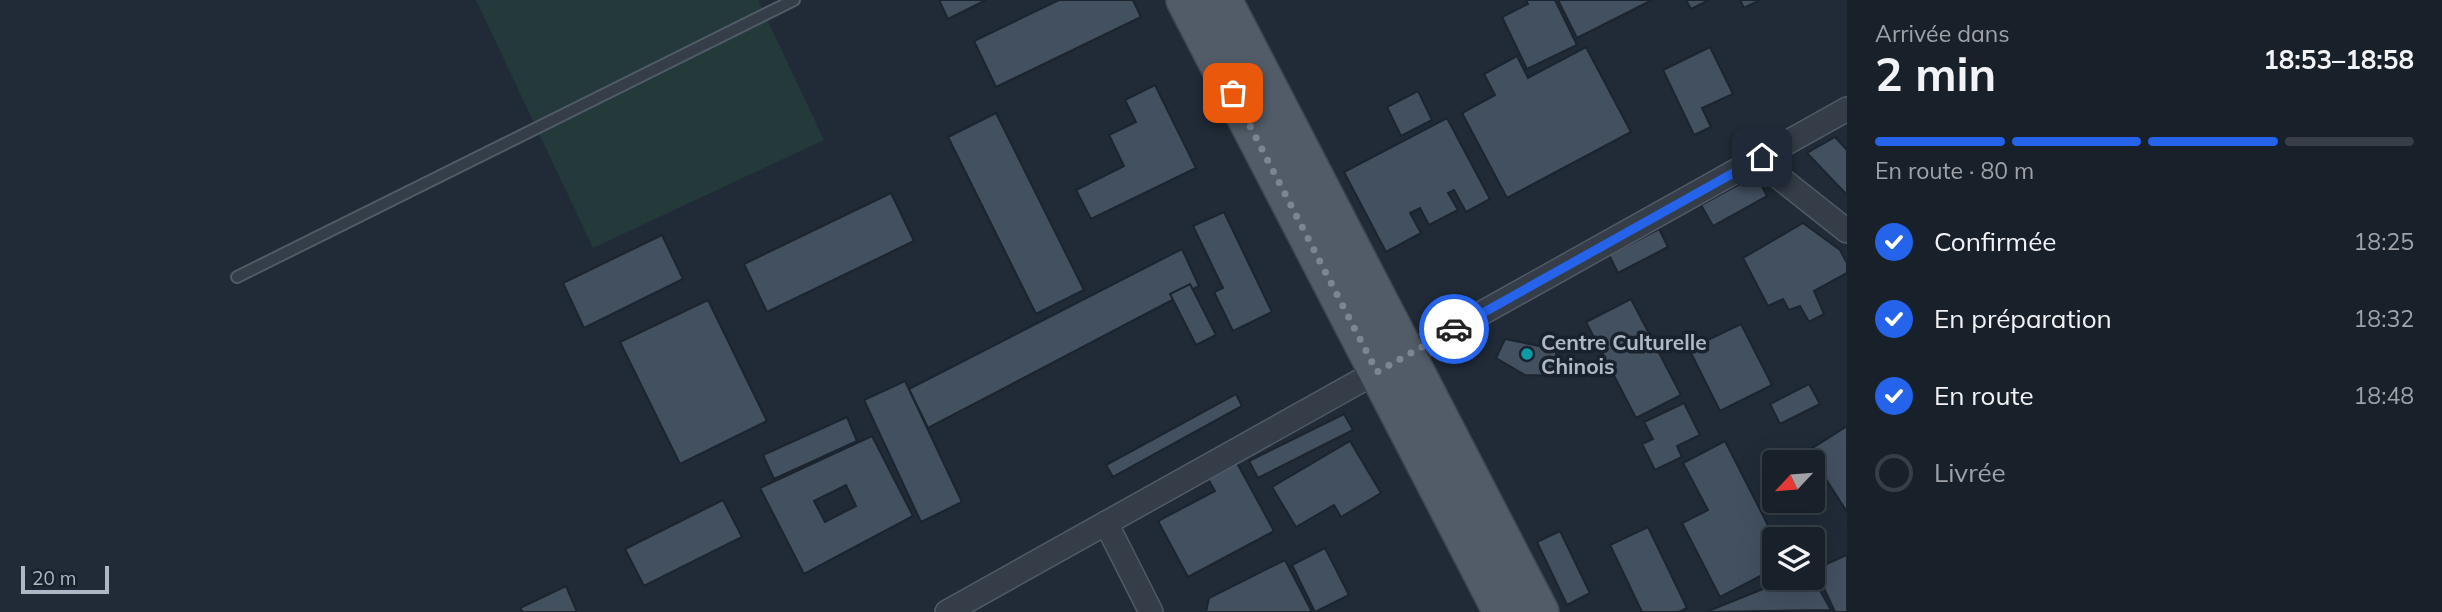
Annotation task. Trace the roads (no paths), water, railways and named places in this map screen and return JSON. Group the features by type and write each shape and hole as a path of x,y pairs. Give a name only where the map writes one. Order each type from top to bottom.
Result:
{"main road":[{"path":"1185,0 1392,364 1540,612"},
{"path":"1223,0 1392,364 1502,612"}],"street":[{"path":"947,612 1847,109"},
{"path":"1762,157 1775,174 1847,231"},
{"path":"1106,523 1150,612"}],"lane":[{"path":"237,277 794,0"}],"place":[{"name":"Centre Culturelle Chinois","path":"1527,354"}]}
